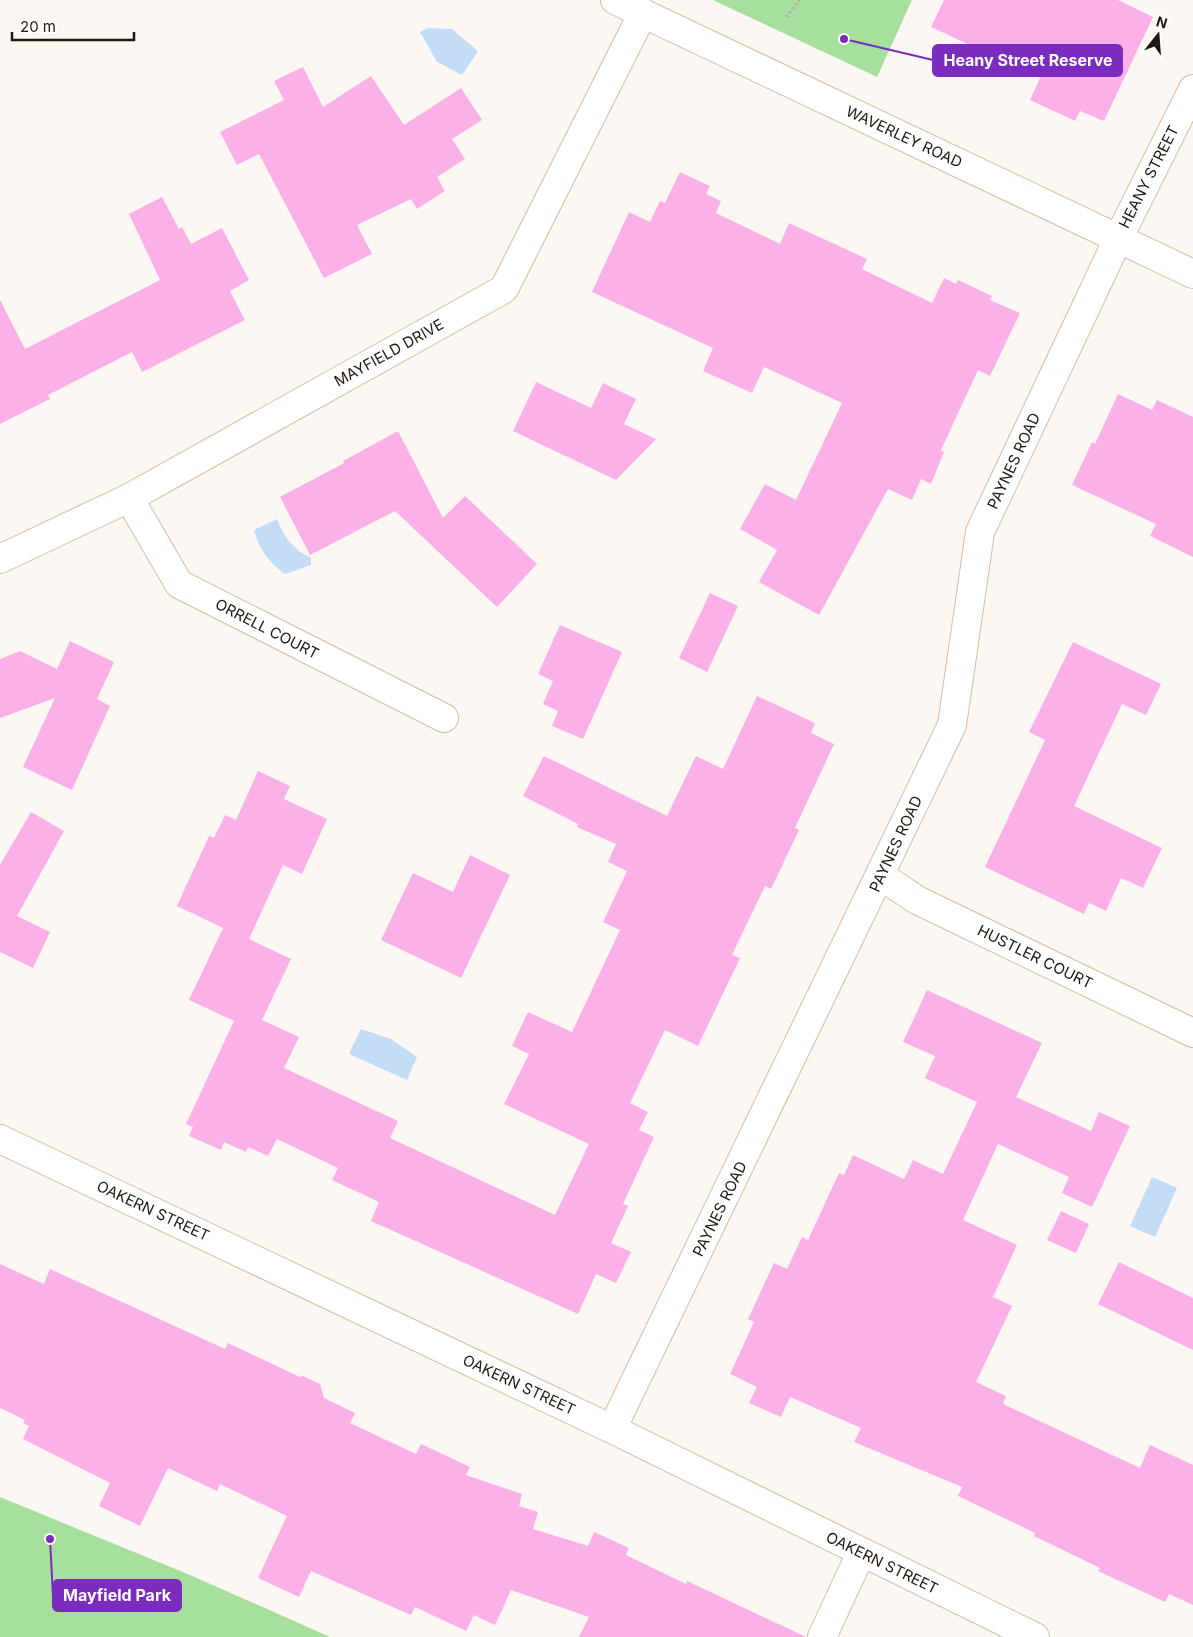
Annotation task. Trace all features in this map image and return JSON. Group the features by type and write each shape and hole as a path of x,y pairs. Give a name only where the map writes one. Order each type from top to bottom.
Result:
{"street":[{"name":"WAVERLEY ROAD","path":"615,0 1193,274"},
{"name":"MAYFIELD DRIVE","path":"0,559 129,498 504,289 643,13"},
{"name":"HEANY STREET","path":"1118,239 1193,89"},
{"name":"PAYNES ROAD","path":"612,1429 881,876 952,725 980,532 1118,239"},
{"name":"ORRELL COURT","path":"129,498 179,584 444,718"},
{"name":"HUSTLER COURT","path":"881,876 917,900 1193,1033"},
{"name":"OAKERN STREET","path":"0,1139 612,1429 861,1554 1035,1637"},
{"path":"822,1637 861,1554"}],"path":[{"path":"786,17 800,0"}],"green space":[{"path":"713,0 912,0 877,77"},
{"path":"0,1497 190,1575 330,1637 0,1637"}],"water":[{"path":"428,28 452,29 478,51 462,75 437,62 420,32"},
{"path":"277,519 283,532 294,547 311,558 311,565 285,574 265,555 254,530"},
{"path":"361,1029 391,1039 417,1057 407,1080 349,1054"},
{"path":"1152,1177 1177,1188 1155,1237 1130,1226"}],"building":[{"path":"944,0 1118,0 1153,17 1104,121 1080,111 1075,121 1030,100 1040,78 931,27"},
{"path":"303,67 323,107 371,76 404,125 461,88 482,120 452,139 465,159 437,177 445,191 417,209 411,199 357,225 372,254 324,278 259,154 237,165 220,132 284,100 274,81"},
{"path":"680,172 710,186 706,194 721,201 716,213 780,244 789,223 867,259 862,269 932,303 944,278 956,284 958,280 992,296 990,300 1020,313 990,376 978,370 941,450 944,452 931,484 921,479 912,500 888,489 819,615 759,582 777,550 740,529 765,484 796,500 842,403 764,367 752,393 703,371 713,348 592,292 629,212 650,222 660,201 665,203"},
{"path":"162,197 179,229 182,227 191,244 222,228 249,280 230,291 245,320 142,372 132,352 48,395 50,399 0,424 0,300 25,349 160,280 129,214"},
{"path":"536,382 591,408 603,383 636,399 624,424 656,439 616,480 513,431"},
{"path":"1118,394 1152,410 1157,400 1193,417 1193,557 1150,536 1156,524 1072,485 1092,442 1095,444"},
{"path":"398,431 443,518 465,496 537,564 497,607 395,511 310,555 280,497 344,463 343,461"},
{"path":"710,593 738,606 707,672 679,658"},
{"path":"560,625 622,652 583,739 552,726 558,711 543,704 553,681 538,674"},
{"path":"70,641 114,662 97,699 110,706 72,790 23,767 55,698 0,718 0,659 20,651 57,669"},
{"path":"1073,642 1161,684 1146,715 1122,704 1074,806 1162,848 1143,888 1121,878 1106,911 1089,903 1084,914 985,867 1045,740 1029,732"},
{"path":"757,696 815,723 811,733 834,744 795,828 799,830 771,889 765,886 732,955 740,958 698,1046 665,1030 630,1103 648,1112 639,1130 654,1137 623,1204 628,1206 611,1243 631,1252 616,1283 596,1274 578,1314 371,1221 379,1202 332,1180 338,1168 277,1139 268,1156 248,1147 246,1152 224,1142 221,1150 189,1136 193,1127 186,1124 234,1021 189,1000 223,928 177,906 209,836 214,838 225,815 236,820 258,771 290,786 284,799 327,819 302,874 283,865 249,939 291,959 262,1020 299,1037 284,1068 398,1121 390,1138 555,1215 589,1144 504,1104 529,1054 512,1046 528,1012 572,1032 620,930 603,922 627,871 608,862 616,844 577,827 578,824 523,796 544,756 667,816 696,756 723,769"},
{"path":"31,812 64,831 17,916 50,932 33,968 0,952 0,865"},
{"path":"470,855 510,875 461,978 381,940 413,873 453,892"},
{"path":"927,990 1042,1043 1016,1097 1091,1131 1099,1112 1130,1126 1092,1207 1062,1193 1069,1177 998,1144 963,1220 1017,1245 993,1297 1012,1306 976,1382 1006,1396 1003,1404 1140,1468 1150,1445 1193,1465 1193,1605 1169,1594 1165,1602 1098,1571 1100,1568 1034,1536 1035,1533 958,1496 962,1487 854,1442 861,1428 790,1397 781,1417 749,1403 757,1387 730,1374 754,1322 748,1319 774,1263 787,1269 802,1237 808,1240 839,1173 844,1175 853,1155 904,1179 913,1160 943,1174 977,1102 925,1078 935,1056 903,1042"},
{"path":"1061,1211 1089,1224 1076,1253 1047,1240"},
{"path":"1119,1262 1193,1298 1193,1350 1098,1304"},
{"path":"0,1264 44,1284 50,1269 225,1349 228,1343 300,1377 303,1376 320,1384 324,1398 355,1413 350,1423 416,1454 421,1444 470,1467 466,1475 522,1494 519,1506 538,1512 533,1529 588,1546 594,1532 629,1548 626,1555 686,1584 687,1581 806,1637 579,1637 589,1617 511,1590 495,1625 474,1615 466,1631 415,1607 411,1615 311,1571 299,1597 258,1578 287,1516 220,1484 217,1491 168,1468 140,1526 99,1506 110,1483 23,1439 29,1426 23,1423 25,1420 0,1408"}],"place":[{"name":"Heany Street Reserve","path":"844,39"},
{"name":"Mayfield Park","path":"50,1539"}]}
